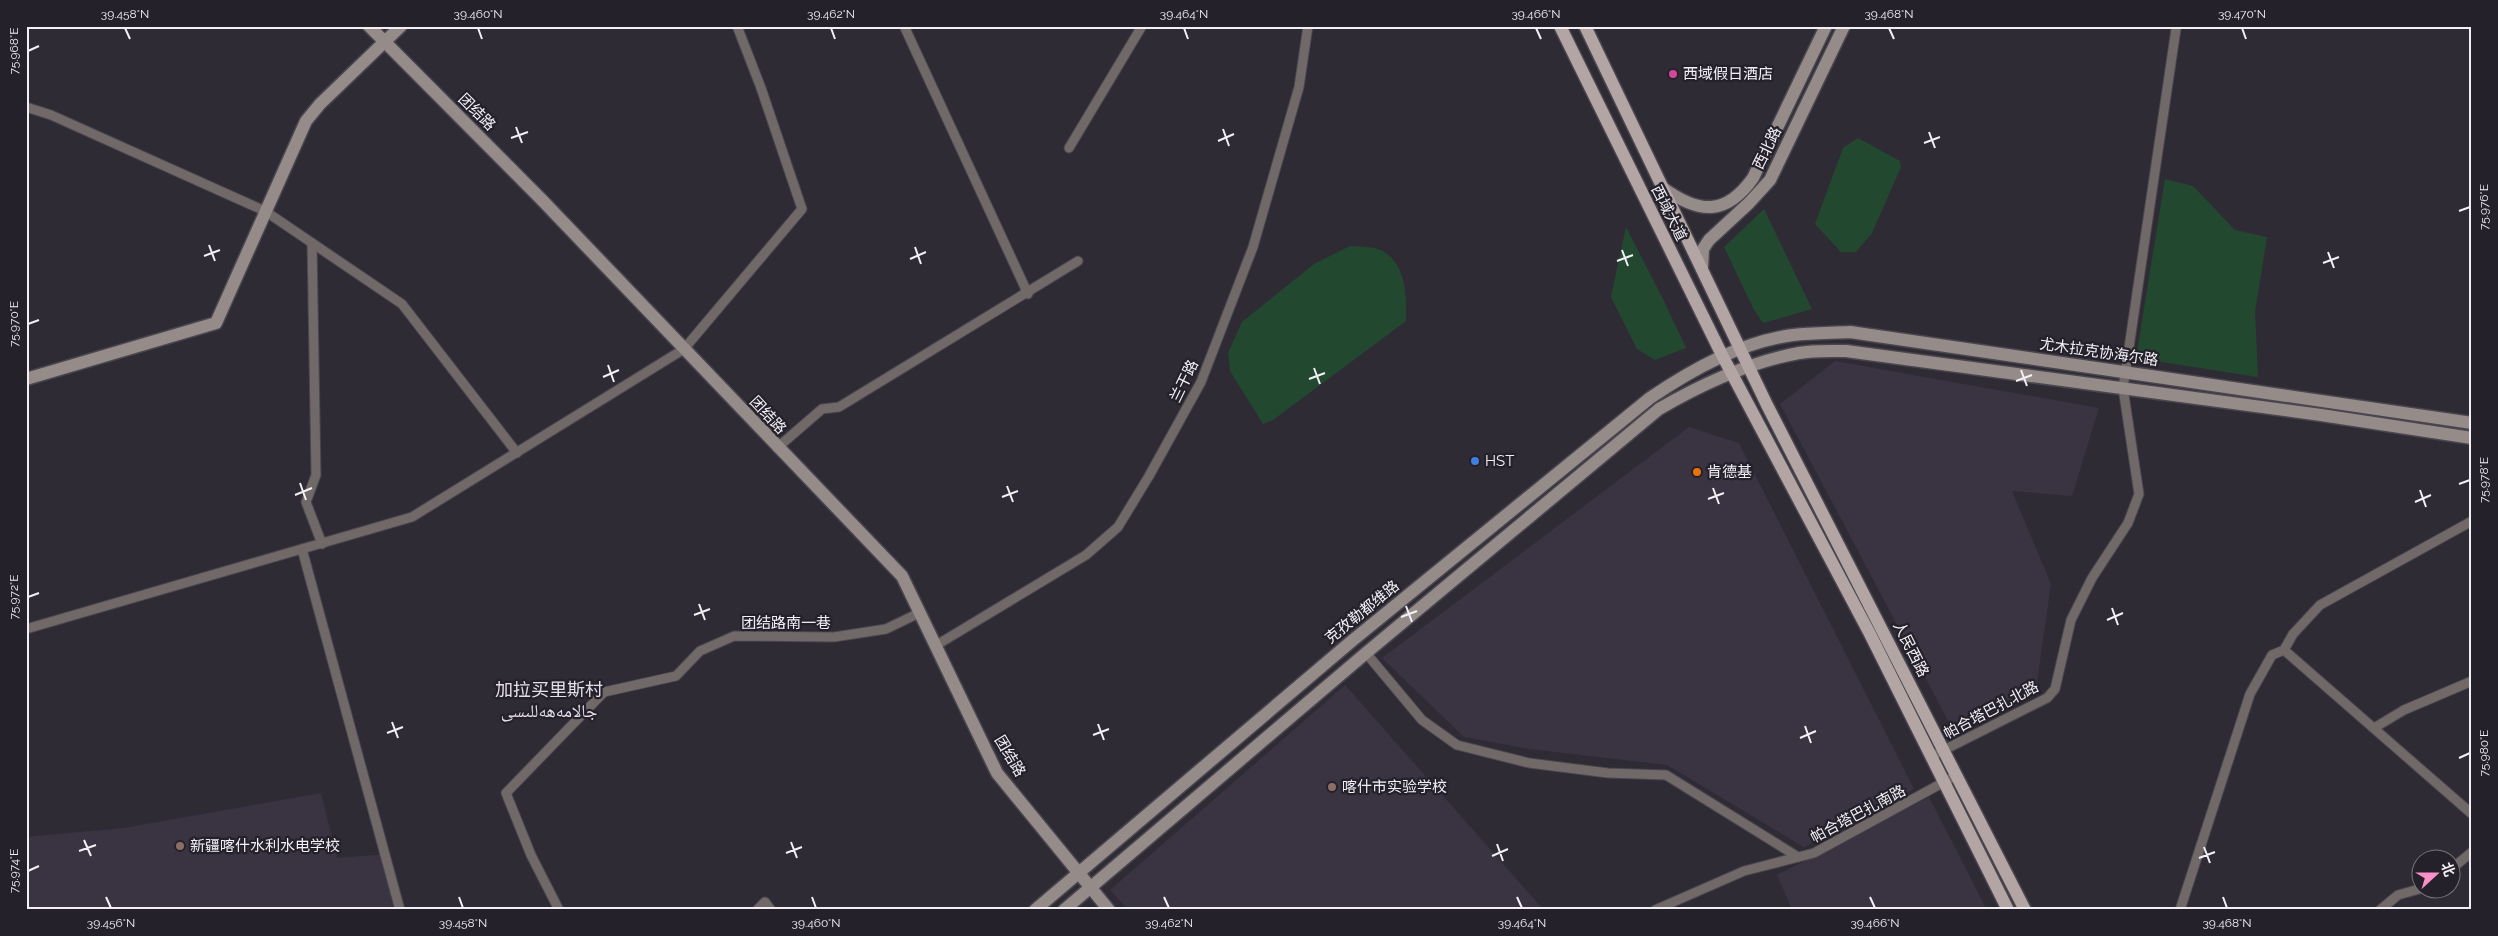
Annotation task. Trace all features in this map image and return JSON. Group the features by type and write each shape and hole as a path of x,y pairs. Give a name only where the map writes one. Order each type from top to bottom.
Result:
{"main road":[{"name":"团结路","path":"368,26 542,200 777,448 902,576 997,773 1109,910"},
{"path":"26,379 216,323 306,121 320,104 401,26"},
{"name":"西域大道","path":"1560,26 1752,413"},
{"name":"西域大道","path":"1585,26 1767,405"},
{"name":"西北路","path":"1663,188 1680,201 1699,208 1714,208 1726,204 1744,190 1753,178 1826,26"},
{"name":"西北路","path":"1702,268 1703,249 1709,240 1749,204 1770,180 1844,26"},
{"name":"尤木拉克协海尔路","path":"1723,357 1766,341 1793,335 1850,332 2472,423"},
{"path":"1064,910 1366,653 1659,409 1695,388 1731,373 1801,352 1846,351 2472,438"},
{"name":"克孜勒都维路","path":"1035,910 1353,640 1650,398 1687,373 1723,357"},
{"name":"人民西路","path":"1767,405 1945,750 2025,910"},
{"name":"人民西路","path":"1752,413 1870,634 2008,910"}],"street":[{"path":"26,628 412,518 684,350 802,209 738,26"},
{"path":"907,26 905,28 909,37 1028,294"},
{"path":"1069,148 1142,26"},
{"name":"兰干路","path":"935,646 1086,555 1118,527 1149,476 1201,382 1253,247 1299,87 1308,26"},
{"name":"帕合塔巴扎北路","path":"1931,757 2047,698 2055,689 2071,620 2092,578 2128,523 2139,494 2123,388 2124,372 2177,27"},
{"path":"26,107 51,115 265,211 402,304 517,453"},
{"path":"312,243 316,475 306,502 322,544"},
{"path":"777,448 822,409 839,407 1028,294 1078,261"},
{"path":"2180,910 2250,694 2272,655 2284,650 2293,634 2320,605 2472,521"},
{"path":"302,549 400,910"},
{"name":"团结路南一巷","path":"559,910 527,846 506,793 604,692 676,676 700,650 734,636 834,637 886,629 920,613"},
{"path":"2284,650 2472,814"},
{"path":"1366,653 1422,720 1457,745 1529,763 1608,774 1666,775 1798,857"},
{"path":"2374,728 2404,710 2472,680"},
{"name":"帕合塔巴扎南路","path":"1655,910 1744,871 1814,853 1957,775"},
{"path":"2460,862 2472,852"},
{"path":"2380,910 2398,895 2410,892"},
{"path":"757,910 765,902 771,910"}],"shaded area":[{"path":"1835,361 2099,408 2072,496 2012,491 2051,584 2036,689 1955,734 1780,404"},
{"path":"1689,427 1739,443 1914,789 1804,847 1667,765 1529,749 1464,737 1382,658"},
{"name":"喀什市实验学校","path":"1345,685 1544,910 1128,910 1110,890"},
{"name":"新疆喀什水利水电学校","path":"321,793 337,858 388,854 404,910 26,910 26,837 124,828"},
{"path":"1929,797 1987,910 1792,910 1777,875"}],"green space":[{"path":"1858,138 1900,161 1901,167 1872,233 1856,252 1841,252 1815,224 1843,148"},
{"path":"2165,179 2193,186 2235,230 2267,237 2255,312 2258,377 2136,358"},
{"path":"1764,209 1812,309 1763,323 1753,308 1724,247"},
{"path":"1626,227 1686,348 1655,360 1637,349 1611,297"},
{"path":"1350,246 1378,249 1394,261 1403,279 1406,321 1273,420 1263,424 1230,371 1228,353 1242,322 1314,264"}],"place":[{"name":"西域假日酒店","path":"1673,74"},
{"name":"HST","path":"1475,461"},
{"name":"肯德基","path":"1697,472"},
{"name":"喀什市实验学校","path":"1332,787"},
{"name":"新疆喀什水利水电学校","path":"180,846"}],"district":[{"name":"加拉买里斯村 جالامەھەللىسى","path":"549,700"}]}
